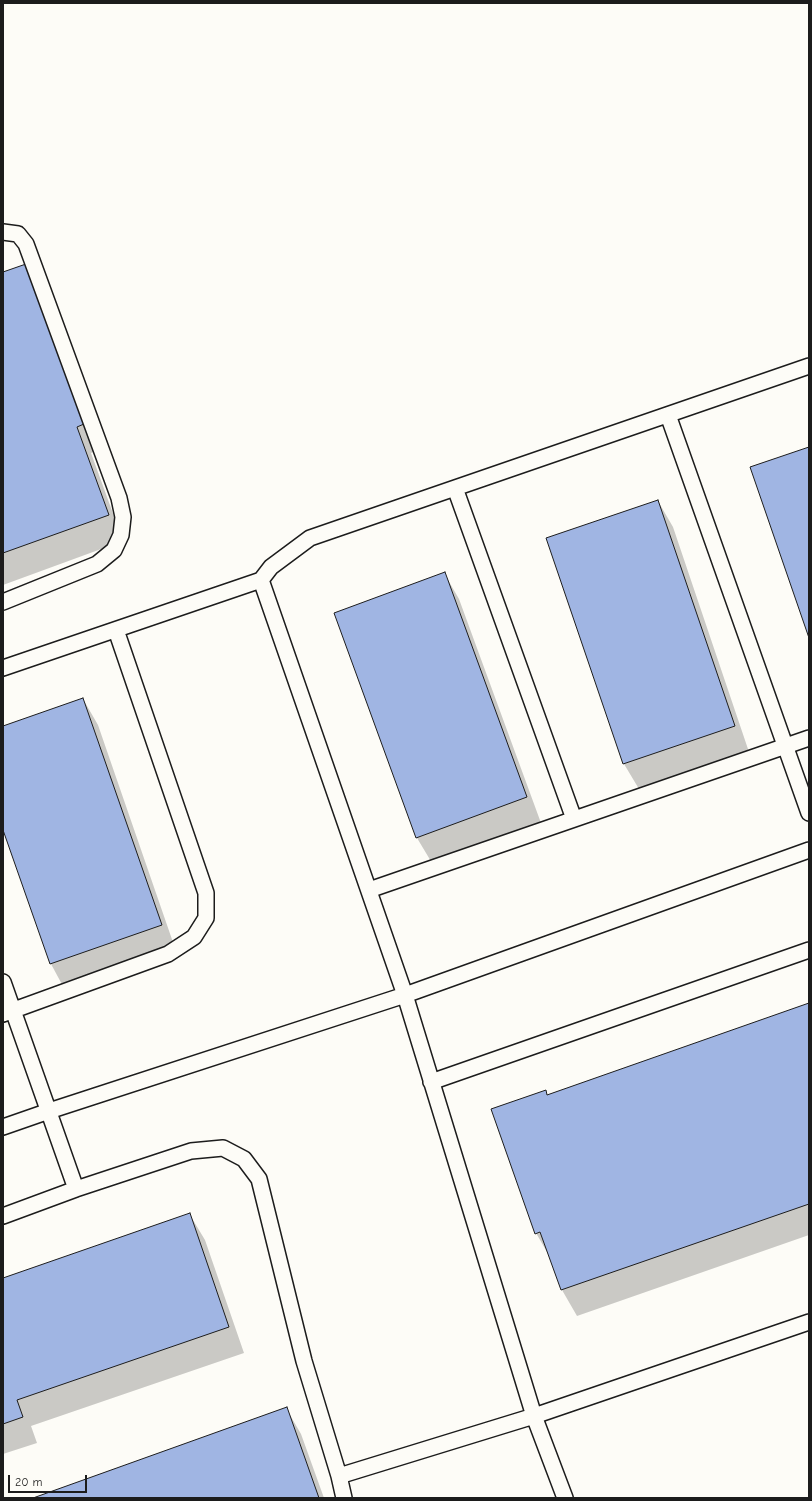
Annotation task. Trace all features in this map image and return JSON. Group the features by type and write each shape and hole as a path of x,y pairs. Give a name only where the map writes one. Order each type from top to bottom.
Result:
{"lane":[{"path":"3,232 18,234 26,244 119,498 124,517 121,535 114,550 97,564 3,602"},
{"path":"3,668 261,580 271,567 310,538 809,366"},
{"path":"668,415 809,813"},
{"path":"455,488 574,819"},
{"path":"261,580 405,994 534,1416 565,1498"},
{"path":"8,1012 168,954 194,937 206,918 206,893 116,630"},
{"path":"369,890 809,738"},
{"path":"3,1127 405,994 809,850"},
{"path":"431,1082 809,950"},
{"path":"3,982 8,1012 49,1111 76,1189"},
{"path":"3,1216 76,1189 191,1151 223,1148 244,1158 259,1178 304,1361 339,1476 344,1498"},
{"path":"339,1476 534,1416 809,1322"}],"building":[{"path":"26,264 84,424 77,427 109,515 3,553 3,272"},
{"path":"809,447 809,638 750,467"},
{"path":"658,500 735,726 623,764 546,538"},
{"path":"445,572 527,797 416,838 334,613"},
{"path":"83,698 162,925 50,964 3,830 3,726"},
{"path":"809,1003 809,1204 561,1290 540,1232 535,1234 491,1109 546,1090 547,1095"},
{"path":"190,1213 229,1327 17,1400 23,1417 3,1424 3,1278"},
{"path":"287,1407 319,1498 33,1498"}]}
